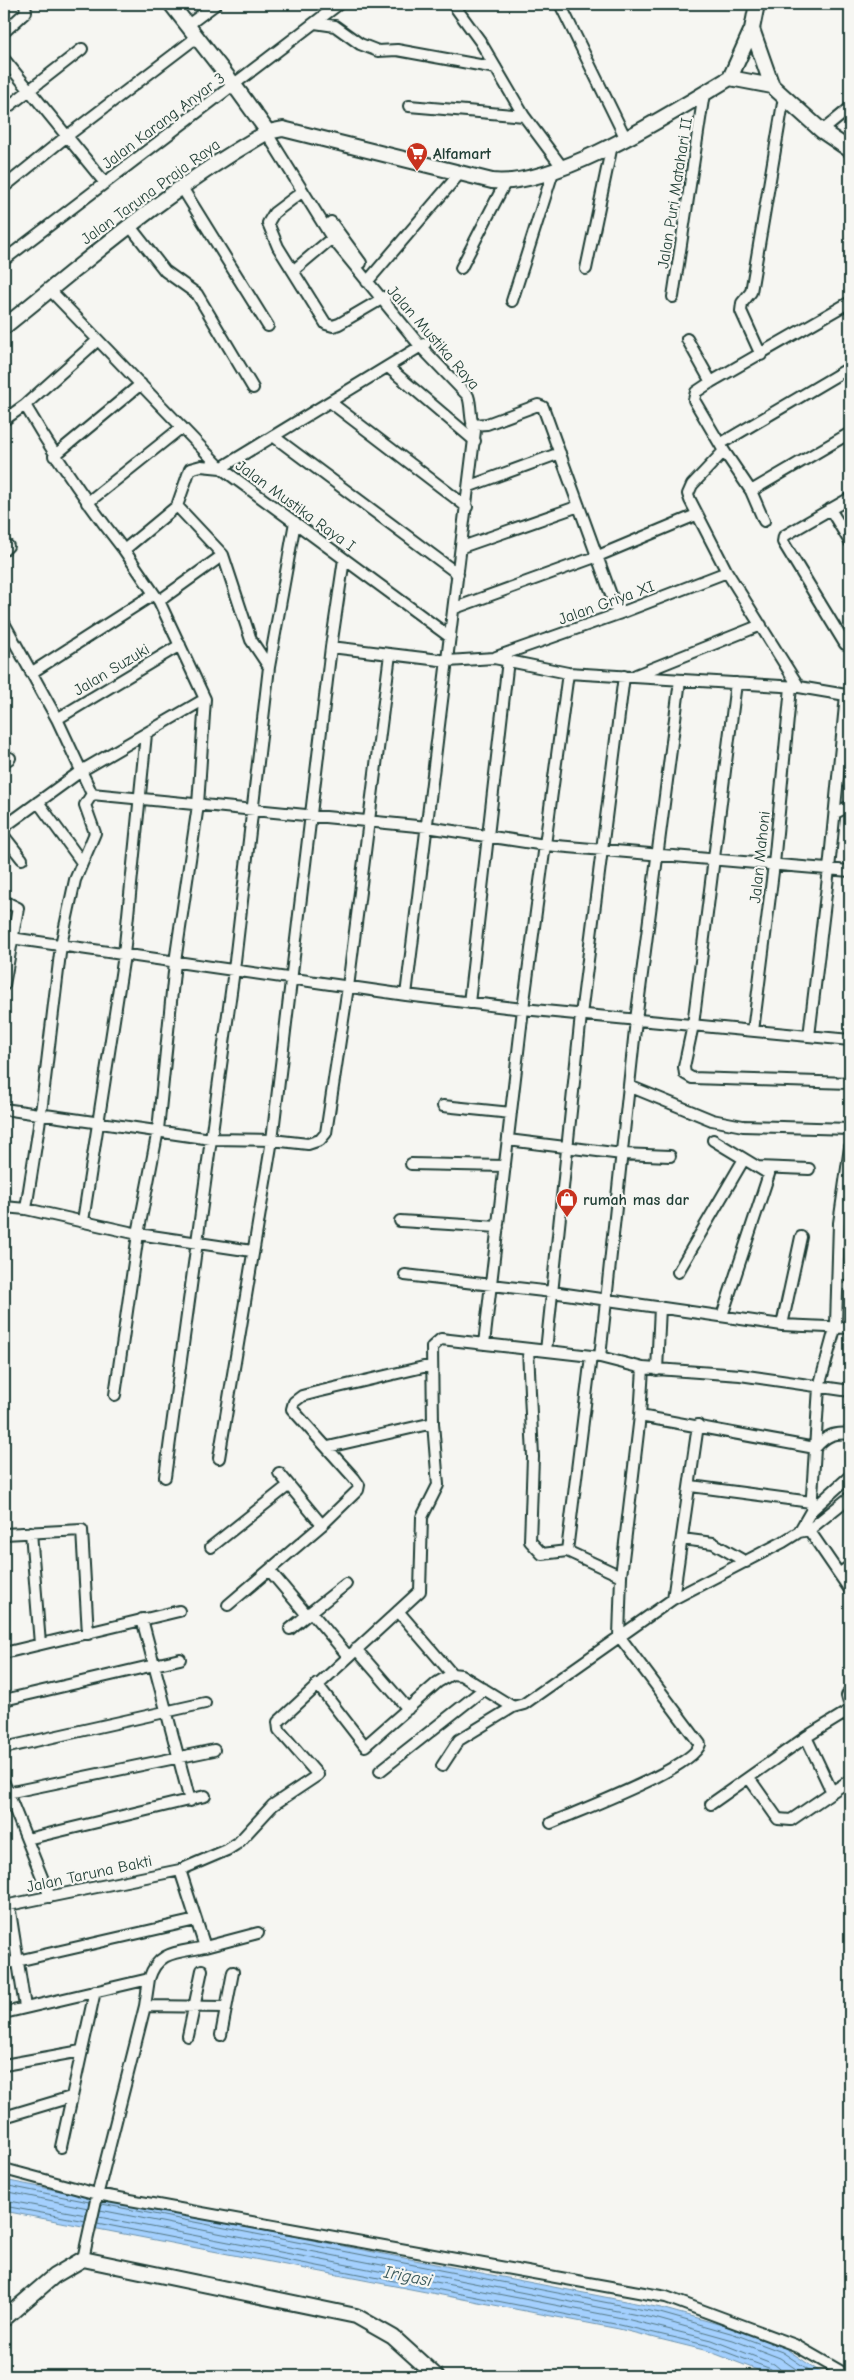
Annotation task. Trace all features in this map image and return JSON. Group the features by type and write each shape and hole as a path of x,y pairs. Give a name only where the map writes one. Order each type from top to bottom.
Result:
{"street":[{"path":"4,32 26,12 25,4"},
{"path":"171,4 234,84 268,132 283,129 492,181 506,181 558,169 626,138 730,78 752,29 757,4"},
{"path":"188,25 216,4"},
{"name":"Jalan Karang Anyar 3","path":"4,260 339,4"},
{"path":"454,4 558,169"},
{"path":"560,4 626,138"},
{"path":"315,24 335,26 360,44 378,50 397,50 496,68"},
{"path":"752,29 772,86 822,131 850,150"},
{"path":"4,187 66,136 197,37"},
{"path":"4,110 82,49"},
{"path":"4,59 105,183"},
{"path":"730,78 772,86"},
{"name":"Jalan Puri Matahari II","path":"673,297 704,93"},
{"path":"761,355 741,311 742,303 751,292 784,97"},
{"path":"409,106 524,116"},
{"path":"822,131 850,108"},
{"name":"Jalan Taruna Praja Raya","path":"4,327 129,225 181,186 268,132"},
{"name":"Jalan Mustika Raya","path":"268,132 271,140 332,238 370,280"},
{"name":"Jalan Mustika Raya","path":"268,132 276,138 337,233 370,280 424,344 472,391 477,403 470,486 406,995"},
{"path":"586,269 612,145"},
{"path":"512,301 558,169"},
{"path":"370,280 460,172"},
{"path":"461,268 506,181"},
{"path":"181,186 268,326"},
{"path":"303,192 274,213 268,224 271,235 326,324 333,326 339,324 384,298"},
{"path":"129,225 165,271 198,294 253,388"},
{"path":"294,270 332,238"},
{"path":"50,290 221,468"},
{"path":"764,521 751,491 722,448 694,400 696,392 850,302"},
{"path":"687,339 711,382"},
{"path":"4,420 25,406 98,340"},
{"name":"Jalan Mustika Raya I","path":"424,344 388,368 221,468 450,637"},
{"path":"388,368 475,431 538,405 541,406 560,453 618,614"},
{"path":"795,687 696,515 690,500 689,490 722,448 844,371"},
{"path":"54,456 141,384"},
{"path":"330,402 467,507"},
{"path":"25,406 54,456 87,503 133,560 143,580 157,597 205,700 198,805 175,962 158,1130 138,1234 115,1395"},
{"path":"87,503 182,427"},
{"path":"751,491 850,433"},
{"path":"273,436 458,574"},
{"path":"470,486 560,453"},
{"path":"124,550 177,506 190,469 201,466 221,468"},
{"path":"850,498 784,536 783,542 844,644 850,645"},
{"path":"177,506 224,555 251,640 269,667"},
{"path":"462,547 579,506"},
{"path":"830,510 850,542"},
{"path":"455,608 598,556 696,515"},
{"path":"165,1477 234,970 269,667 295,522"},
{"path":"31,673 224,555"},
{"path":"220,1458 252,1250 272,1140 331,647 344,559"},
{"name":"Jalan Griya XI","path":"494,658 728,572"},
{"path":"4,623 57,719 92,794"},
{"path":"628,676 761,625"},
{"name":"Jalan Suzuki","path":"57,719 180,645"},
{"path":"331,647 448,661 494,658 568,673 795,687 848,695 809,1036"},
{"path":"4,1109 211,1139 272,1140 308,1144 320,1140 326,1133 348,987 390,654"},
{"path":"469,1003 508,660"},
{"path":"484,1344 523,1009 568,673"},
{"path":"546,1351 600,849 628,676"},
{"path":"567,1551 606,1300 636,1020 680,680"},
{"path":"736,683 716,859 693,1025 684,1067 685,1074 692,1078 850,1082"},
{"name":"Jalan Mahoni","path":"752,1031 795,687"},
{"path":"4,827 81,771 205,700"},
{"path":"83,1221 124,955 146,734"},
{"path":"92,794 427,827 545,844 850,871"},
{"path":"26,1209 41,1114 61,945 82,861 92,844 95,833 85,805 92,794"},
{"path":"38,802 82,861"},
{"path":"835,813 850,806"},
{"path":"4,836 22,859"},
{"path":"4,901 18,908 8,938 4,985"},
{"path":"8,938 469,1003 850,1040"},
{"path":"629,1086 720,1121 743,1126 850,1129"},
{"path":"443,1106 511,1113"},
{"path":"508,1140 622,1154 670,1156"},
{"path":"713,1140 769,1174 722,1316"},
{"path":"804,1531 811,1506 819,1387 836,1325 839,1223 850,1148"},
{"path":"678,1272 744,1159"},
{"path":"412,1164 505,1166"},
{"path":"758,1167 809,1169"},
{"path":"4,1207 26,1209 138,1234 252,1250"},
{"path":"400,1221 498,1227"},
{"path":"839,1223 850,1224"},
{"path":"782,1325 801,1237"},
{"path":"838,1273 850,1275"},
{"path":"405,1275 552,1292 782,1325 836,1325 850,1328"},
{"path":"657,1370 660,1307"},
{"path":"513,1707 461,1675 452,1674 438,1682 366,1746 317,1684 418,1594 422,1586 422,1517 438,1485 433,1424 432,1347 441,1339 596,1356 657,1370 740,1375 850,1391"},
{"path":"528,1349 533,1456 530,1541 542,1554 567,1551 621,1576"},
{"path":"228,1605 322,1525 358,1490 359,1485 354,1478 292,1409 294,1402 302,1396 432,1365"},
{"path":"551,1823 657,1777 699,1750 700,1744 696,1736 619,1636 621,1576 640,1416 643,1368"},
{"path":"640,1416 698,1425 815,1448"},
{"path":"328,1447 433,1424"},
{"path":"673,1599 691,1486 698,1425"},
{"path":"815,1448 824,1438 833,1433 850,1434"},
{"path":"279,1474 322,1525"},
{"path":"691,1486 811,1506 850,1476"},
{"path":"211,1547 289,1485"},
{"path":"442,1766 458,1740 513,1707 524,1704 673,1599 804,1531 850,1497"},
{"path":"4,1534 82,1530 88,1634"},
{"path":"804,1531 840,1573 850,1590"},
{"path":"31,1532 40,1644"},
{"path":"682,1539 713,1543 746,1562"},
{"path":"840,1573 850,1566"},
{"path":"270,1570 309,1614 352,1652 408,1709"},
{"path":"290,1629 346,1584"},
{"path":"4,1653 179,1611"},
{"path":"398,1611 452,1674"},
{"path":"142,1619 190,1801"},
{"path":"4,1700 180,1659"},
{"name":"Jalan Taruna Bakti","path":"6,1905 180,1870 227,1850 238,1843 273,1805 318,1775 280,1730 278,1722 317,1684"},
{"path":"380,1771 484,1689"},
{"path":"712,1804 850,1708 847,1696 850,1690"},
{"path":"4,1748 205,1703"},
{"path":"806,1737 832,1792"},
{"path":"7,1793 214,1750"},
{"path":"749,1778 778,1819 791,1820 850,1780"},
{"path":"4,1783 50,1897"},
{"path":"27,1839 190,1801 204,1796"},
{"path":"180,1870 205,1947"},
{"path":"6,1905 19,1961 25,2007"},
{"path":"4,1964 196,1920"},
{"path":"4,2319 84,2253 96,2197 145,2006 149,1979 156,1963 165,1955 258,1933"},
{"path":"188,2036 202,1970"},
{"path":"221,2035 233,1972"},
{"path":"4,2013 149,1979"},
{"path":"61,2147 95,1991"},
{"path":"145,2006 225,2007"},
{"path":"4,2065 81,2051"},
{"path":"4,2117 71,2096"},
{"path":"4,2169 96,2197 666,2297 795,2346 849,2376"},
{"path":"84,2253 356,2316 393,2337 436,2376"}],"water":[{"name":"Irigasi","path":"4,2180 661,2308 736,2329 785,2348 826,2376 773,2376 708,2351 619,2329 4,2211"}],"place":[{"name":"Alfamart","path":"417,172"},
{"name":"rumah mas dar","path":"567,1218"}]}
